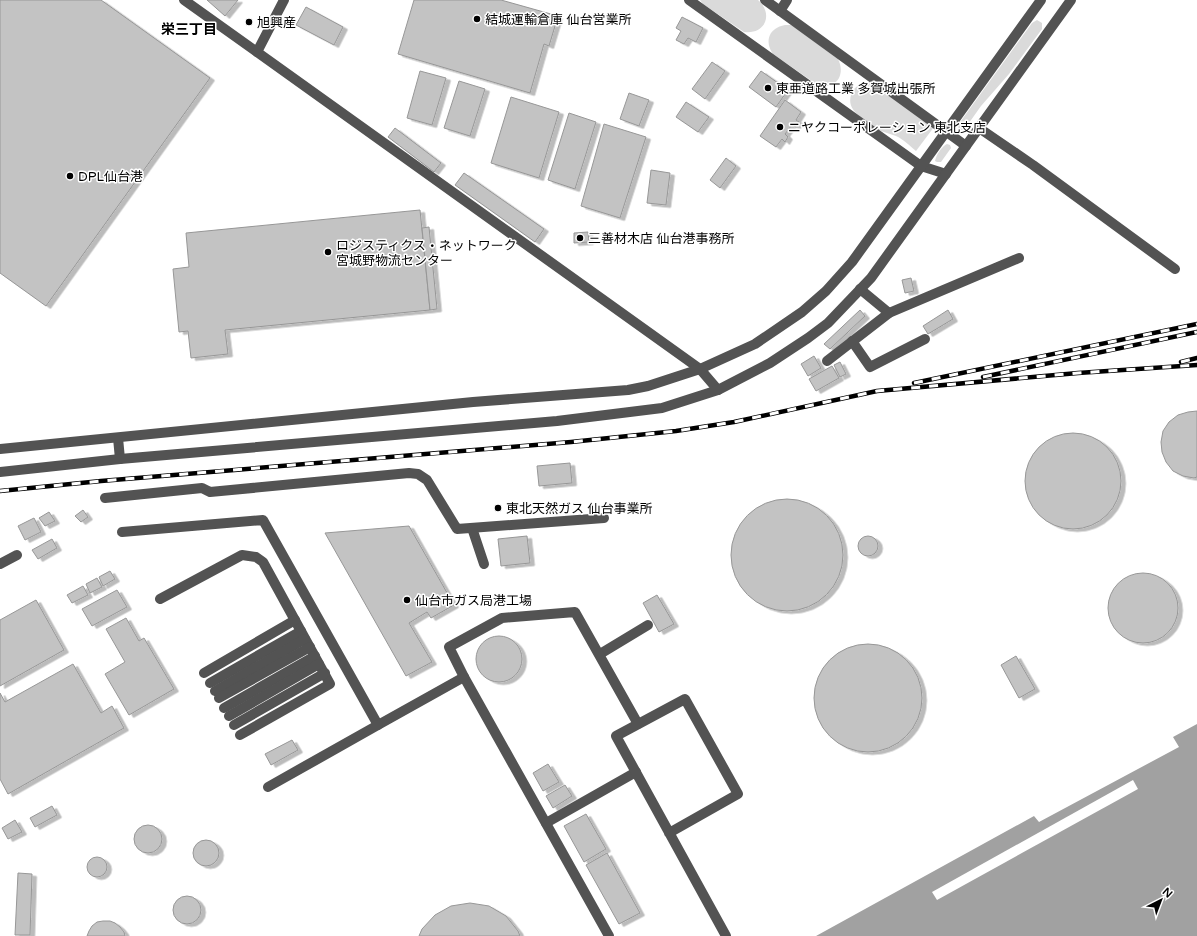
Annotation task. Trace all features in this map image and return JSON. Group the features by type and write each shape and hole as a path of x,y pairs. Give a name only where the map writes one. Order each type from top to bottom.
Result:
{"street":[{"path":"184,0 700,370 718,390"},
{"path":"256,52 284,0"},
{"path":"689,0 921,166 946,174"},
{"path":"765,0 966,146"},
{"path":"780,11 787,0"},
{"path":"0,449 473,402 628,390 648,386 700,370 755,344 802,312 826,291 852,262 1041,0"},
{"path":"0,472 557,421 662,408 718,390 770,364 808,338 828,323 871,278 1071,0"},
{"path":"980,128 1175,269"},
{"path":"827,361 889,313 1019,258"},
{"path":"860,289 889,313"},
{"path":"852,342 870,367 925,339"},
{"path":"118,438 120,460"},
{"path":"105,498 202,488 210,492 409,473 418,474 426,480 457,529 604,518"},
{"path":"122,532 263,520 378,725"},
{"path":"472,528 484,564"},
{"path":"0,564 17,555"},
{"path":"160,599 242,555 256,557 262,562 330,684 240,735"},
{"path":"609,936 464,677 449,647 502,618 575,612 638,724"},
{"path":"204,673 295,620"},
{"path":"600,654 648,625"},
{"path":"310,647 214,691 310,647"},
{"path":"310,647 229,716 325,673"},
{"path":"268,787 464,677"},
{"path":"669,833 738,794 685,699 616,736 669,833 726,936"},
{"path":"546,823 636,772"}],"shaded area":[{"path":"700,0 758,0 766,11 765,22 762,27 757,30 744,32 703,4"},
{"path":"1037,20 1042,23 1042,29 1009,74 981,106 964,130 959,130 958,125 1032,23"},
{"path":"785,25 791,25 796,28 838,59 841,70 838,80 835,83 819,86 773,54 769,44 770,36 775,29"},
{"path":"867,82 873,83 934,127 916,151 899,137 877,129 852,108 850,100 853,90 857,86"},
{"path":"947,144 950,145 951,148 941,162 935,161 940,151"},
{"path":"1197,724 1197,936 816,936 1034,816 1039,822 1179,747 1173,737"}],"pier":[{"path":"1133,780 1138,789 937,900 932,892"}],"building":[{"name":"DPL仙台港","path":"0,0 101,0 210,78 46,306 0,273"},
{"path":"207,0 238,0 225,16"},
{"path":"414,0 501,0 558,16 549,46 544,44 530,93 398,54"},
{"path":"306,7 343,27 334,45 296,25"},
{"path":"682,17 703,28 696,42 688,38 684,44 676,40 681,31 676,28"},
{"path":"712,62 725,71 705,99 692,89"},
{"path":"420,71 446,78 432,125 407,118"},
{"path":"761,71 788,90 776,107 749,87"},
{"path":"459,81 485,89 470,136 444,128"},
{"path":"629,93 649,100 639,126 620,119"},
{"path":"511,97 559,112 539,178 491,163"},
{"path":"785,100 801,112 796,120 799,122 795,127 792,125 785,134 788,137 785,142 782,139 776,147 760,136"},
{"path":"686,102 709,117 698,132 676,117"},
{"path":"569,113 596,122 575,189 548,180"},
{"path":"604,124 646,137 620,218 581,206"},
{"path":"395,128 441,163 434,172 388,137"},
{"path":"726,158 736,166 720,188 710,180"},
{"path":"651,170 670,173 666,205 647,203"},
{"path":"464,173 544,229 535,242 455,185"},
{"path":"420,210 430,310 225,330 228,354 191,358 188,331 179,332 173,269 189,267 186,233"},
{"path":"429,227 437,309 430,310 422,228"},
{"path":"588,232 589,242 574,243 574,233"},
{"path":"911,278 914,291 905,293 902,280"},
{"path":"860,310 865,316 830,349 824,344"},
{"path":"948,310 953,319 928,334 923,326"},
{"path":"814,356 821,368 808,376 801,364"},
{"path":"840,362 846,374 840,377 834,365"},
{"path":"832,366 839,378 816,391 809,379"},
{"path":"1197,411 1197,477 1194,478 1183,476 1173,471 1166,462 1162,452 1161,442 1163,431 1169,422 1178,415"},
{"path":"1064,433 1082,433 1092,436 1100,441 1113,454 1118,462 1121,472 1121,490 1118,500 1107,515 1100,521 1092,526 1082,529 1064,529 1054,526 1046,521 1033,508 1028,500 1025,490 1025,472 1028,462 1033,454 1046,441 1054,436"},
{"path":"570,463 572,483 539,486 537,466"},
{"path":"787,499 808,504 818,509 826,516 833,524 838,534 843,555 838,576 833,586 826,594 818,601 808,606 787,611 766,606 756,601 748,594 741,586 736,576 731,555 736,534 741,524 748,516 756,509 766,504"},
{"path":"83,510 88,517 81,522 75,516"},
{"path":"49,512 55,521 45,526 39,518"},
{"path":"34,518 41,532 25,540 18,526"},
{"name":"仙台市ガス局港工場","path":"409,526 454,605 431,618 427,612 409,623 432,662 406,676 325,533"},
{"path":"527,536 530,563 501,566 498,539"},
{"path":"864,536 872,536 878,542 878,550 872,556 864,556 858,550 858,542"},
{"path":"52,539 57,548 38,559 32,550"},
{"path":"110,571 115,579 103,586 99,577"},
{"path":"1143,573 1162,579 1172,589 1178,608 1172,627 1162,637 1143,643 1124,637 1114,627 1108,608 1114,589 1124,579"},
{"path":"97,578 102,587 90,593 86,584"},
{"path":"83,586 88,595 72,603 67,595"},
{"path":"117,590 127,607 92,626 82,609"},
{"path":"657,595 674,624 659,632 643,603"},
{"path":"36,600 64,650 0,686 0,620"},
{"path":"126,618 139,641 144,638 174,689 129,715 105,674 125,662 106,629"},
{"path":"495,636 503,636 512,640 518,646 522,659 518,672 512,678 503,682 495,682 486,678 480,672 476,663 476,655 480,646 486,640"},
{"path":"868,644 889,648 906,660 918,677 922,698 918,719 906,736 889,748 868,752 847,748 830,736 818,719 814,698 818,677 830,660 847,648"},
{"path":"1016,656 1035,689 1019,698 1001,665"},
{"path":"73,664 101,713 112,706 124,728 8,794 0,779 0,693 5,702"},
{"path":"292,740 298,750 271,765 265,754"},
{"path":"548,764 559,782 543,791 533,773"},
{"path":"565,785 572,796 553,808 546,796"},
{"path":"52,806 57,815 35,827 30,818"},
{"path":"586,814 606,849 584,862 564,826"},
{"path":"15,820 22,832 8,839 2,828"},
{"path":"148,825 158,829 162,839 158,849 148,853 138,849 134,839 138,829"},
{"path":"206,840 215,844 219,853 215,862 206,866 197,862 193,853 197,844"},
{"path":"607,853 640,913 619,924 586,865"},
{"path":"93,857 101,857 107,863 107,871 101,877 93,877 87,871 87,863"},
{"path":"18,873 32,874 30,935 15,935"},
{"path":"187,896 197,900 201,910 197,920 187,924 177,920 173,910 177,900"},
{"path":"470,903 489,906 506,916 518,931 520,936 419,936 422,929 435,915 451,906"},
{"path":"103,921 115,923 124,932 125,936 87,936 92,926 97,922"}],"railway":[{"path":"914,383 1197,324"},
{"path":"983,377 1197,332"},
{"path":"1181,362 1197,358"},
{"path":"0,491 101,481 571,442 676,431 734,422 877,391 1078,373 1197,365"}],"place":[{"name":"結城運輸倉庫 仙台営業所","path":"477,19"},
{"name":"旭興産","path":"249,22"},
{"name":"東亜道路工業 多賀城出張所","path":"768,88"},
{"name":"ニヤクコーポレーション 東北支店","path":"780,127"},
{"name":"DPL仙台港","path":"70,176"},
{"name":"三善材木店 仙台港事務所","path":"580,238"},
{"name":"ロジスティクス・ネットワーク 宮城野物流センター","path":"328,252"},
{"name":"東北天然ガス 仙台事業所","path":"498,508"},
{"name":"仙台市ガス局港工場","path":"407,600"}],"district":[{"name":"栄三丁目","path":"189,29"}]}
